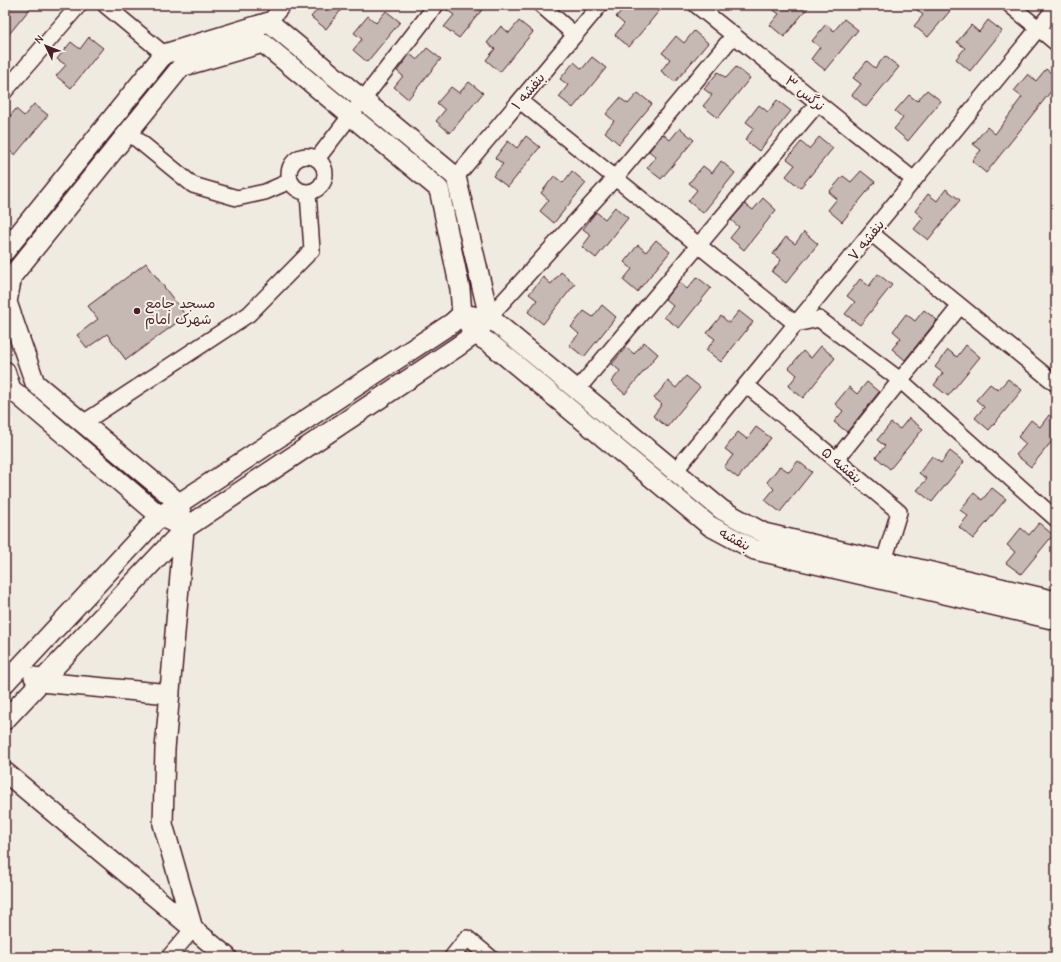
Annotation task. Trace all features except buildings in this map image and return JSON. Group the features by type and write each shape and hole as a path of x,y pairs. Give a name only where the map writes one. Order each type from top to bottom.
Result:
{"street":[{"path":"5,91 79,5"},
{"path":"105,5 181,67"},
{"path":"263,43 269,22 283,5"},
{"path":"317,159 436,5"},
{"path":"541,5 575,35"},
{"name":"بنفشه ۱","path":"456,176 600,5"},
{"name":"نرگس ۳","path":"696,5 914,180"},
{"path":"1010,5 1056,43"},
{"name":"بنفشه ۷","path":"675,471 1056,8"},
{"path":"5,251 164,54 269,22"},
{"path":"269,22 456,176 488,317"},
{"path":"5,720 184,528 475,334 488,317 615,178 734,35"},
{"path":"193,929 163,824 165,749 184,528 179,503 35,383 7,302 7,289 12,276 181,67 263,43"},
{"path":"263,43 439,189 460,289 462,314 475,334"},
{"path":"520,101 796,324 819,319 900,380 1056,519"},
{"path":"577,390 697,245 818,103"},
{"path":"128,132 193,185 237,198 264,192 290,181"},
{"path":"306,156 317,159 324,167 324,178 318,188 308,192 297,190 290,181 289,170 295,160 306,156"},
{"path":"73,167 90,179"},
{"path":"439,189 456,176"},
{"path":"83,423 249,314 312,250 308,192"},
{"path":"871,233 1056,384"},
{"path":"836,460 960,306"},
{"path":"462,314 488,317"},
{"path":"5,682 160,516 452,324 462,314"},
{"name":"بنفشه","path":"488,317 722,510 764,533 1056,601"},
{"name":"بنفشه","path":"475,334 491,344 710,526 755,550 1056,620"},
{"path":"5,371 8,392 160,516 184,528"},
{"name":"بنفشه ۵","path":"746,385 899,512 884,561"},
{"path":"323,408 336,428"},
{"path":"20,666 40,682 170,694"},
{"path":"5,772 228,957"},
{"path":"169,957 193,929"},
{"path":"452,957 467,938 490,957"}],"place":[{"name":"مسجد جامع شهرک امام","path":"137,311"}]}
